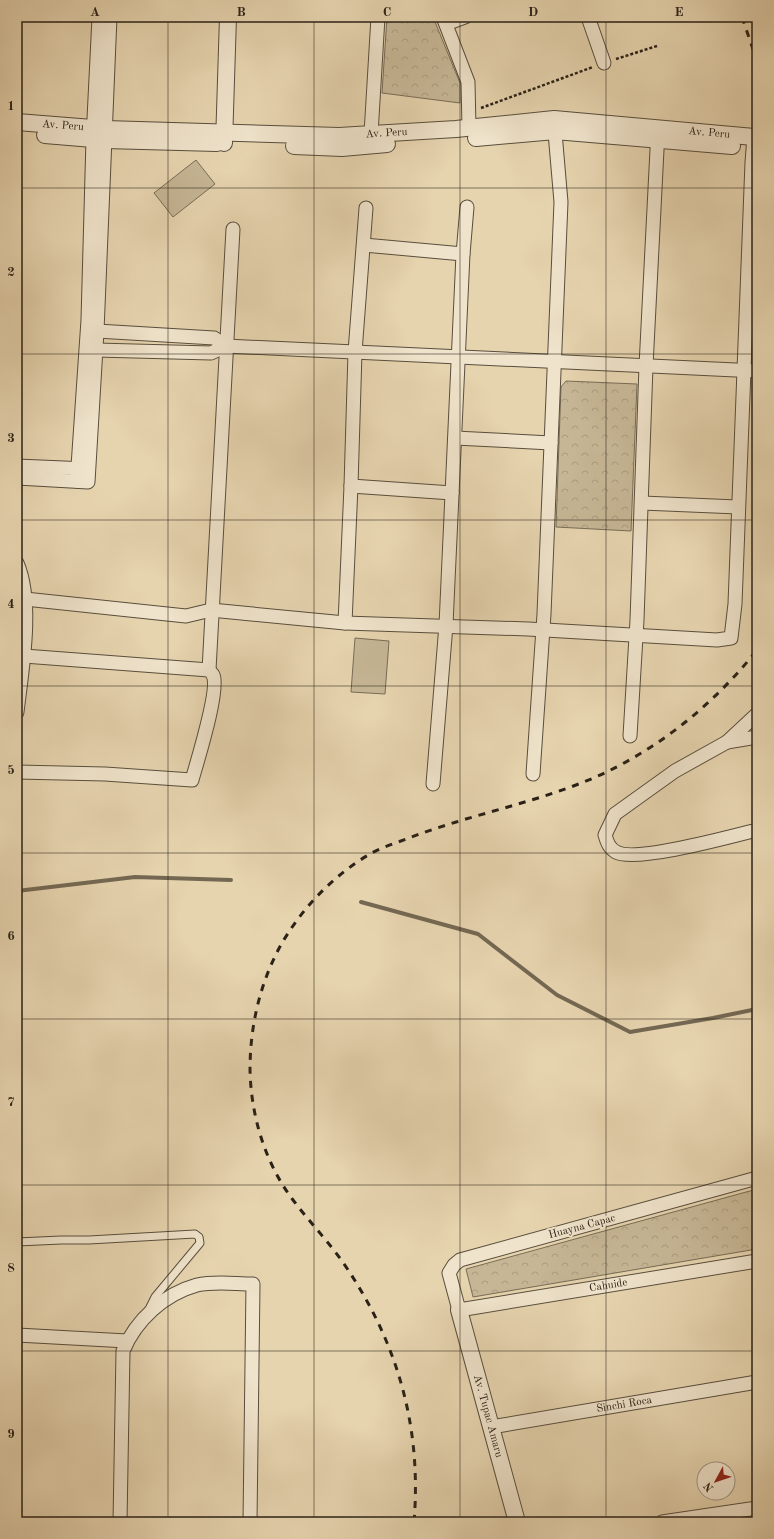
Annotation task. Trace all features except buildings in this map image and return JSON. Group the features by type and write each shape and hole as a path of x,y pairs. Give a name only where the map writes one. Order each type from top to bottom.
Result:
{"street":[{"path":"81,473 97,331 99,17"},
{"path":"81,473 99,134 110,17"},
{"path":"228,17 230,138"},
{"path":"230,138 239,17"},
{"path":"371,134 378,17"},
{"path":"465,17 445,20 468,82 469,128"},
{"path":"588,17 604,63"},
{"name":"Av. Peru","path":"17,122 99,134 230,138 339,136 469,128 555,125 658,134 755,140"},
{"path":"230,138 342,148 555,125 561,202 543,630 533,774"},
{"path":"17,133 99,134"},
{"path":"630,736 636,636 646,366 658,134"},
{"path":"25,599 186,616 211,610 345,623 446,625 717,640 731,638 735,604 755,140"},
{"path":"433,784 446,625 463,254 467,207"},
{"path":"345,623 355,352 366,208"},
{"path":"17,772 105,774 192,780 209,718 214,687 213,675 209,670 211,610 232,229"},
{"path":"364,245 463,254"},
{"path":"97,331 214,338 226,346"},
{"path":"96,350 211,353 226,346 757,371"},
{"path":"455,438 551,443"},
{"path":"17,466 81,473"},
{"path":"17,478 81,473"},
{"path":"351,486 452,494"},
{"path":"642,503 738,507"},
{"path":"17,563 22,576 25,599 24,656 17,712"},
{"path":"24,656 209,670"},
{"path":"757,714 727,742 675,772 615,814 605,835 609,846 616,852 625,855 645,854 726,838 757,830"},
{"path":"727,742 757,737"},
{"name":"Huayna Capac","path":"459,1310 449,1273 454,1265 460,1260 757,1178"},
{"name":"Cahuide","path":"459,1310 757,1260"},
{"path":"120,1522 123,1351 127,1341 146,1315 162,1302 197,1285 253,1284 250,1522"},
{"name":"Av. Tupac Amaru","path":"459,1310 517,1522"},
{"path":"17,1336 127,1341"},
{"name":"Sinchi Roca","path":"491,1427 757,1382"},
{"path":"662,1522 757,1508"}],"lane":[{"path":"17,1242 89,1240 196,1234 199,1237 200,1243 155,1297 146,1315"}],"path":[{"path":"479,108 604,63 657,46"}],"green space":[{"path":"387,17 433,17 460,83 460,103 382,93"},
{"path":"196,160 215,184 173,217 154,193"},
{"path":"566,381 637,384 631,531 556,527 561,387"},
{"path":"355,638 389,641 385,694 351,692"},
{"path":"757,1189 757,1249 473,1297 466,1269"}],"waterway":[{"path":"17,891 135,877 231,880"},
{"path":"361,902 478,934 557,995 630,1032 757,1009"}],"railway":[{"path":"742,17 757,61"},
{"path":"414,1522 414,1452 402,1385 391,1353 378,1322 361,1291 342,1261 283,1186 267,1155 261,1138 253,1105 250,1054 254,1021 262,989 268,973 282,943 300,917 320,893 357,862 389,845 456,822 551,794 598,776 621,765 664,738 705,706 741,669 757,650"}]}
